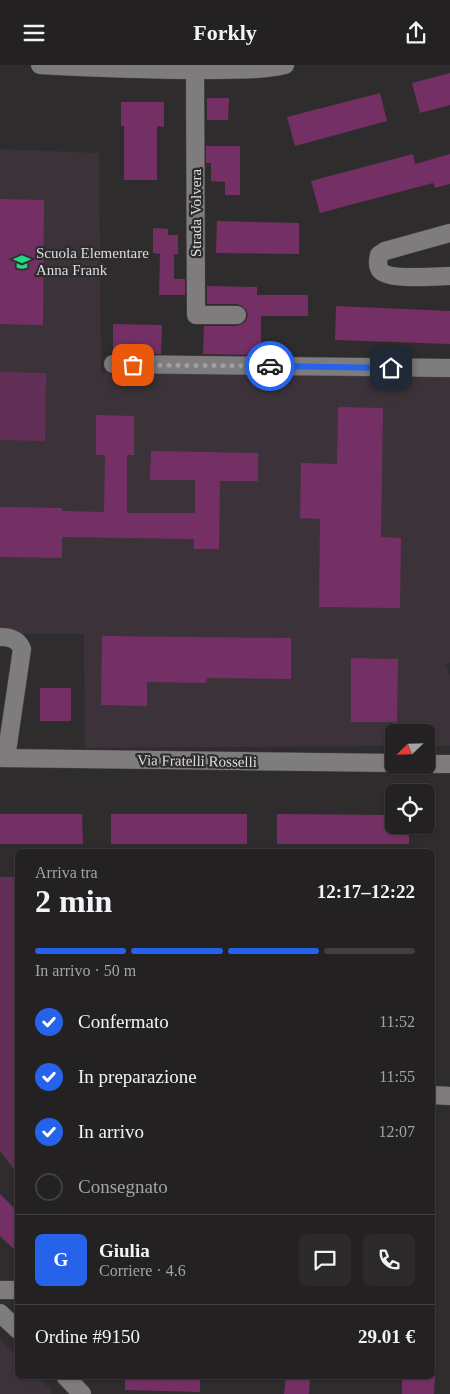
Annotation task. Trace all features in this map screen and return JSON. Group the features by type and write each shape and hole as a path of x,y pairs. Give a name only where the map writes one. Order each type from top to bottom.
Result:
{"street":[{"path":"40,65 88,68 195,67 245,70 285,65"},
{"name":"Strada Volvera","path":"195,67 196,315 237,315"},
{"path":"450,233 385,251 379,255 377,262 385,274 395,277 450,276"},
{"path":"114,365 450,368"},
{"path":"0,637 15,639 20,643 22,649 3,758"},
{"name":"Via Fratelli Rosselli","path":"3,758 385,763"},
{"path":"435,764 450,764"},
{"path":"435,1095 450,1096"},
{"path":"0,1290 15,1291"},
{"path":"0,1313 15,1327"},
{"path":"68,1379 82,1394"}],"shaded area":[{"path":"0,149 99,153 101,373 450,375 450,663 446,665 450,675 450,746 435,746 435,724 385,724 385,746 85,748 84,634 0,634"},
{"path":"0,372 46,373 45,441 0,440"},
{"path":"0,877 15,877 15,1170 0,1151"},
{"path":"0,1339 15,1355 15,1379 39,1379 52,1390 51,1394 0,1394"}],"building":[{"path":"450,73 450,105 420,113 412,83"},
{"path":"380,93 387,121 295,146 287,117"},
{"path":"207,98 229,98 228,120 207,120"},
{"path":"121,102 164,102 164,127 157,126 157,180 124,180 124,126 121,126"},
{"path":"206,146 240,146 240,195 225,195 225,182 211,181 211,163 206,163"},
{"path":"413,154 415,164 450,154 450,184 435,188 433,183 320,213 311,181"},
{"name":"Scuola Elementare Anna Frank","path":"0,199 44,200 43,325 0,324"},
{"path":"217,221 299,223 299,254 216,253"},
{"path":"153,228 168,229 168,235 178,235 178,254 174,254 174,279 185,279 185,295 159,295 160,254 153,253"},
{"path":"207,286 257,287 257,295 308,295 308,316 261,316 261,355 203,354 204,326 237,326 246,321 248,315 242,306 237,304 207,304"},
{"path":"336,306 450,311 450,344 335,340"},
{"path":"113,324 162,325 161,354 113,353"},
{"path":"338,407 383,408 381,537 401,538 400,608 319,607 320,519 300,518 301,463 337,464"},
{"path":"96,415 134,416 134,455 127,455 127,513 195,513 195,480 150,480 151,451 258,453 258,481 220,481 219,549 194,549 194,539 62,537 62,558 0,557 0,507 62,508 62,511 104,512 105,455 96,455"},
{"path":"102,636 291,638 291,679 207,678 206,683 147,682 147,706 101,705"},
{"path":"351,658 398,659 397,722 351,722"},
{"path":"40,688 71,688 71,721 40,721"},
{"path":"0,814 82,814 83,844 0,844"},
{"path":"111,814 247,814 247,844 111,844"},
{"path":"277,814 385,815 385,834 409,834 409,844 277,844"},
{"path":"0,1194 15,1209 15,1250 0,1236"},
{"path":"125,1379 200,1379 200,1392 125,1390"},
{"path":"286,1379 310,1379 309,1394 284,1394"},
{"path":"402,1379 435,1379 434,1394 402,1394"}],"way so far":[{"path":"133,365 270,366"}],"place":[{"name":"Scuola Elementare Anna Frank","path":"22,262"}],"route":[{"path":"270,366 391,368"}]}
